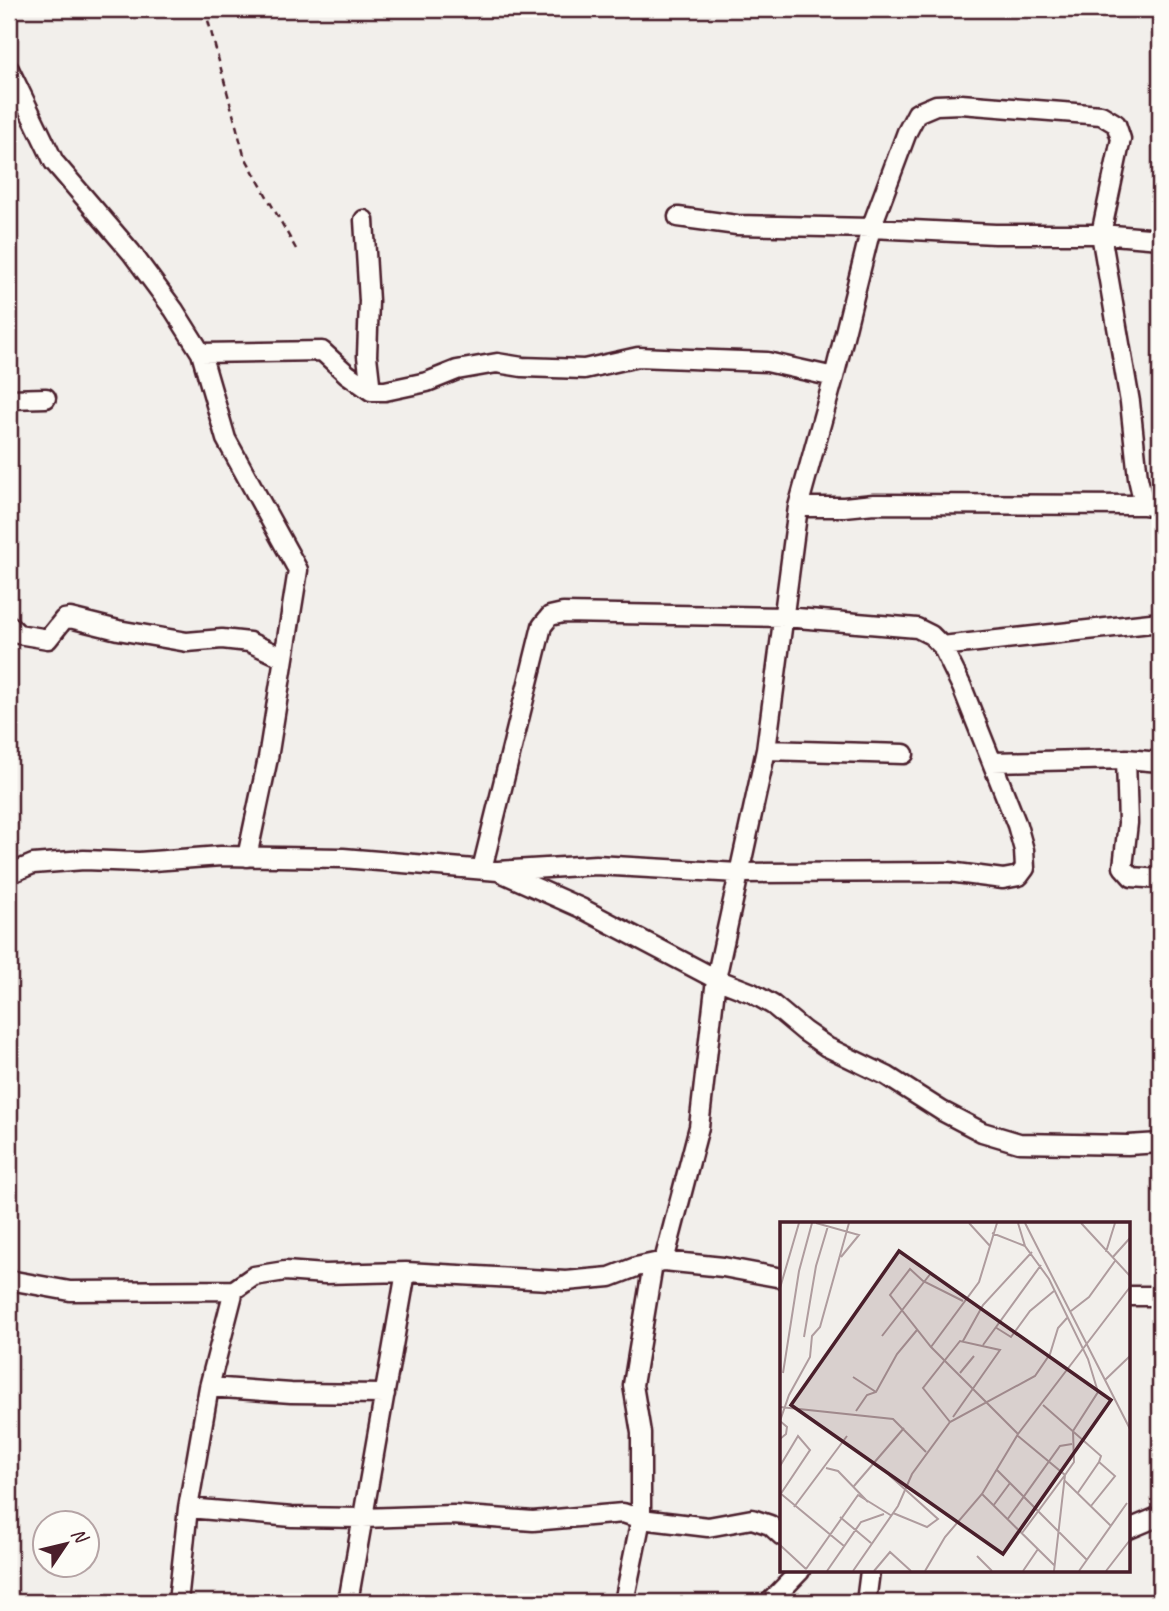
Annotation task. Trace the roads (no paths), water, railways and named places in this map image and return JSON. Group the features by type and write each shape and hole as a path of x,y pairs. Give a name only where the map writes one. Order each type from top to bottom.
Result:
{"street":[{"path":"9,69 54,163 131,252 174,310 201,353 226,439 298,570 268,758 247,857"},
{"path":"624,1602 641,1519 641,1433 633,1385 658,1263 699,1127 716,979 766,750 798,507 871,228 907,132 917,113 936,105 961,104 1101,115 1115,124 1121,139 1101,234 1130,402 1138,478 1152,506 874,504 798,507"},
{"path":"678,217 737,225 996,234 1101,234 1160,239"},
{"path":"364,220 369,300 367,356 371,391"},
{"path":"201,353 322,351 371,391 385,391 427,382 457,370 497,363 522,367 584,369 638,357 766,362 834,377"},
{"path":"9,399 46,398"},
{"path":"9,873 33,864 84,860 139,862 247,857 343,858 490,870 596,865 738,873 949,872 1003,879 1019,876 1025,868 1024,850 1017,825 962,687 942,646 931,635 917,628 785,617 563,614 550,616 542,626 490,870"},
{"path":"9,625 18,634 48,639 64,619 70,618 118,630 187,642 222,639 249,642 284,659"},
{"path":"942,646 1160,622"},
{"path":"766,750 904,754"},
{"path":"992,762 1126,759 1160,762"},
{"path":"1126,759 1128,823 1123,867 1132,877 1160,879"},
{"path":"490,870 581,908 716,979 752,993 773,1005 827,1047 887,1076 942,1111 982,1132 1019,1143 1160,1143"},
{"path":"9,1280 70,1291 234,1290 254,1276 285,1272 406,1272 566,1281 610,1277 658,1263 723,1267 780,1278"},
{"path":"348,1602 406,1272"},
{"path":"178,1602 188,1508 209,1387 234,1290"},
{"path":"1130,1296 1160,1296"},
{"path":"209,1387 291,1393 385,1394"},
{"path":"188,1508 292,1517 453,1515 533,1521 623,1513 641,1519 708,1527 751,1519 770,1525 780,1534"},
{"path":"1130,1529 1160,1516"},
{"path":"770,1602 799,1572"},
{"path":"866,1602 870,1572"}]}
